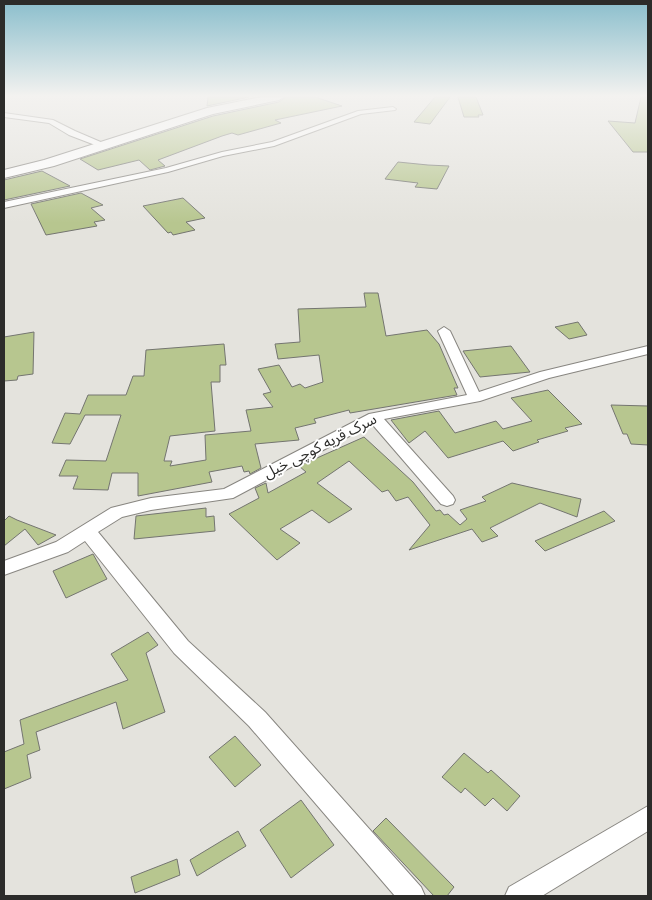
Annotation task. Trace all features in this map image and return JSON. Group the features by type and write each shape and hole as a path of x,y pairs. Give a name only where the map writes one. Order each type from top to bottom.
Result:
{"highway":[{"path":"4,174 49,164 125,139"}],"street":[{"path":"88,139 106,146"},
{"path":"4,206 168,170 222,154 274,144 287,139"},
{"path":"444,331 475,398"},
{"name":"سرک قریه کوچی خیل","path":"4,568 62,547 117,512 151,504 228,494 374,417 475,398 545,375 648,350"},
{"path":"374,417 448,500"},
{"path":"87,531 181,647 257,719 412,896"},
{"path":"518,896 648,818"}],"building":[{"path":"142,139 214,139 158,160 165,166 150,170 139,160 98,170 80,159"},
{"path":"623,139 648,139 648,152 633,152"},
{"path":"398,162 449,166 437,189 415,187 418,183 385,179"},
{"path":"42,171 70,186 4,200 4,180"},
{"path":"81,193 103,205 91,208 105,220 94,222 97,226 46,235 31,204"},
{"path":"183,198 205,218 186,222 195,230 173,235 171,232 168,233 143,206"},
{"path":"364,293 378,293 386,336 427,330 439,344 458,388 454,388 457,395 350,413 349,410 314,419 316,423 295,428 299,440 255,444 261,468 250,474 249,471 244,472 242,466 209,472 212,482 138,496 138,473 112,473 108,490 73,489 78,476 59,476 66,460 106,461 121,415 85,415 70,444 52,443 65,413 80,414 88,395 126,395 133,376 144,376 146,350 224,344 226,365 220,365 220,382 211,382 215,431 170,436 164,461 172,461 170,466 206,460 205,435 251,431 246,410 273,407 263,394 271,392 258,369 279,365 292,387 300,384 305,388 323,382 319,355 278,359 275,344 300,342 298,309 366,307"},
{"path":"578,322 587,335 569,339 555,327"},
{"path":"34,332 33,374 18,376 17,380 4,381 4,337"},
{"path":"511,346 530,372 480,377 463,351"},
{"path":"548,390 582,424 565,428 568,431 537,440 539,442 513,451 503,441 448,458 425,431 409,443 391,420 439,411 455,433 496,421 503,429 532,421 511,398"},
{"path":"611,405 648,406 648,445 631,444 627,434 623,434"},
{"path":"364,437 413,482 436,511 440,510 444,515 448,514 460,525 467,519 460,510 486,501 482,497 512,483 581,499 577,517 540,503 490,528 498,536 482,542 472,529 409,550 430,525 408,497 396,501 388,490 382,492 349,461 317,483 352,509 329,523 312,510 280,529 300,543 277,560 229,514 259,498 255,488 266,483 268,493 306,472 299,466"},
{"path":"206,508 206,517 214,516 215,531 134,539 136,516"},
{"path":"604,511 615,521 545,551 535,541"},
{"path":"9,516 56,535 38,545 25,529 4,546 4,521"},
{"path":"93,554 107,579 66,598 53,571"},
{"path":"148,632 158,645 146,653 165,712 123,729 116,702 36,732 40,750 27,755 31,778 4,789 4,752 24,744 20,720 128,680 111,654"},
{"path":"235,736 261,765 235,787 209,757"},
{"path":"464,753 488,773 491,770 520,796 507,811 493,798 485,806 465,788 461,793 442,777"},
{"path":"301,800 334,845 291,878 260,830"},
{"path":"386,818 454,887 447,896 434,896 373,831"},
{"path":"238,831 246,846 197,876 190,860"},
{"path":"177,859 180,875 135,893 131,877"}]}
